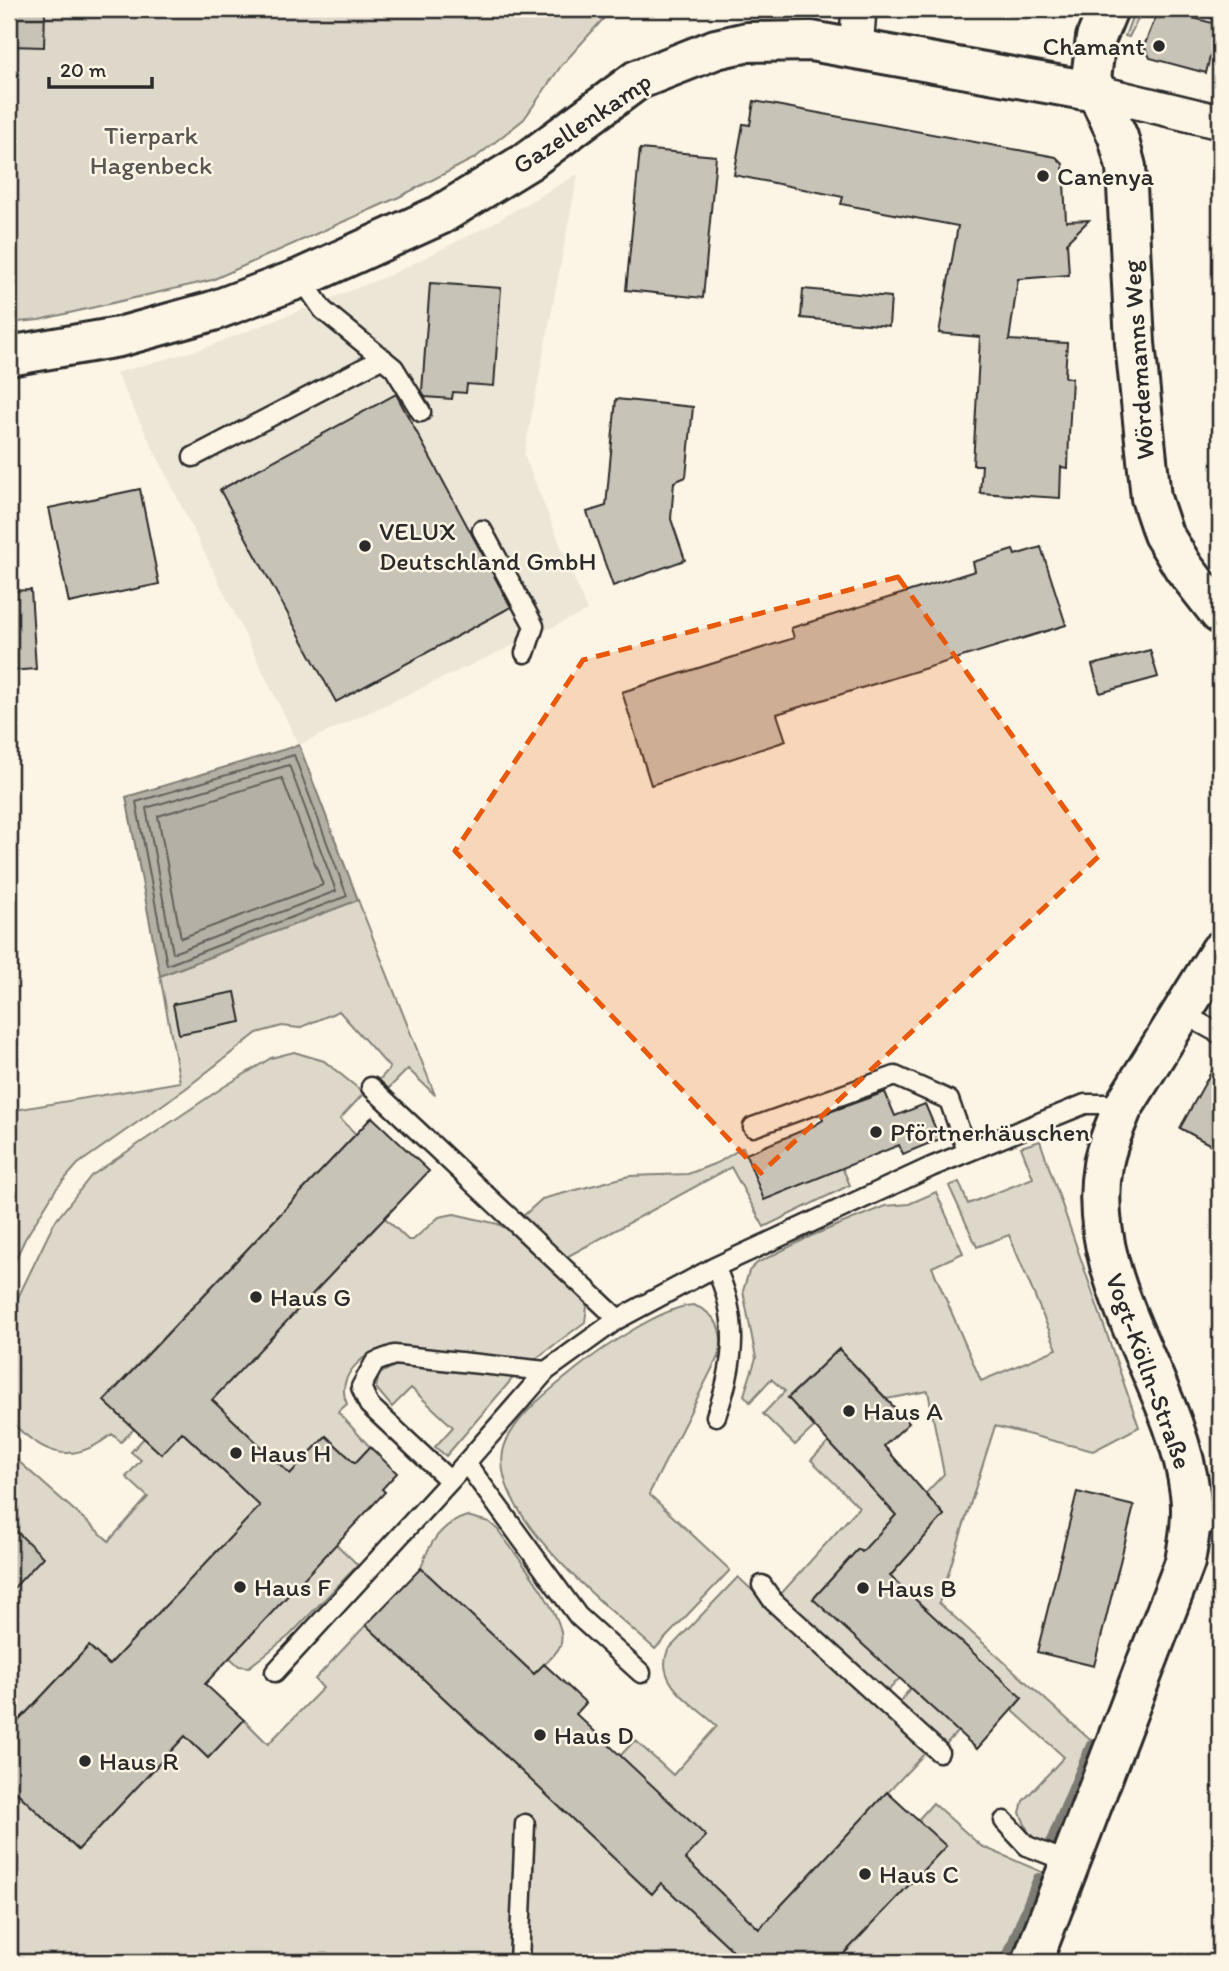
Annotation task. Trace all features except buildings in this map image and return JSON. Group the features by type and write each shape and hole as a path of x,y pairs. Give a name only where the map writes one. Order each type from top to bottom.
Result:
{"street":[{"path":"856,50 859,9"},
{"name":"Wördemanns Weg","path":"1108,9 1091,62 1091,79 1118,137 1126,167 1135,343 1150,498 1163,534 1184,568 1220,614"},
{"name":"Gazellenkamp","path":"9,356 119,337 213,311 301,278 440,215 528,161 637,80 716,49 777,39 811,41 1096,92 1220,122"},
{"name":"Vogt-Kölln-Straße","path":"1032,1962 1181,1574 1206,1522 1188,1483 1180,1448 1113,1273 1104,1231 1103,1165 1122,1109 1220,951"}],"lane":[{"path":"301,278 323,310 394,368 421,412"},
{"path":"193,457 383,358"},
{"path":"482,530 534,626 525,653"},
{"path":"1180,1012 1220,1034"},
{"path":"753,1127 895,1076 949,1100 967,1151"},
{"path":"371,1087 618,1319"},
{"path":"275,1672 450,1481 546,1371 618,1319 715,1267 967,1151 1085,1104 1105,1104 1122,1109"},
{"path":"715,1267 726,1289 733,1316 734,1352 729,1381 716,1416"},
{"path":"450,1481 369,1405 360,1387 375,1362 394,1354 546,1371"},
{"path":"466,1463 578,1616 641,1673"},
{"path":"762,1585 773,1601 939,1752"},
{"path":"1004,1821 1027,1846 1071,1863"},
{"path":"519,1962 514,1927 525,1824"}],"highlighted area":[{"path":"898,577 1099,856 761,1173 455,851 583,660"}],"shaded area":[{"path":"578,174 524,455 587,611 299,745 116,373 207,347 390,275 488,226"}],"green space":[{"name":"Tierpark Hagenbeck","path":"9,9 605,9 604,18 561,66 524,119 475,158 399,197 212,280 39,320 9,323"},
{"path":"1135,9 1143,9 1129,37 1125,36"},
{"path":"358,900 435,1095 408,1069 388,1089 379,1080 390,1068 339,1011 299,1028 282,1026 257,1033 185,1089 78,1164 56,1189 25,1239 9,1273 9,1111 180,1082 160,976"},
{"path":"294,1052 324,1061 364,1093 340,1119 356,1134 104,1400 134,1429 121,1442 112,1434 83,1451 70,1453 46,1448 34,1441 9,1420 9,1316 54,1223 91,1176 271,1058"},
{"path":"1040,1141 1139,1427 1093,1451 995,1426 939,1603 1089,1739 1100,1743 1059,1849 1030,1836 1020,1813 1023,1801 1064,1757 1012,1710 1022,1698 890,1576 944,1515 925,1494 944,1474 928,1391 887,1399 839,1349 788,1397 814,1427 795,1445 763,1414 785,1391 771,1379 750,1402 744,1395 756,1358 743,1291 749,1271 757,1263 811,1236 885,1206 909,1204 936,1192 963,1253 932,1267 981,1381 1057,1349 1009,1235 977,1247 949,1186 959,1182 968,1204 1033,1178 1021,1147"},
{"path":"743,1147 764,1199 842,1167 850,1185 764,1227 731,1167 563,1259 522,1217 542,1199 629,1176 688,1174 719,1162"},
{"path":"454,1214 498,1224 513,1232 582,1298 587,1306 585,1322 534,1360 396,1346 375,1351 356,1364 349,1373 344,1393 347,1404 338,1412 370,1447 355,1463 326,1436 290,1474 212,1400 385,1218 408,1240 413,1240 439,1217"},
{"path":"693,1305 707,1312 717,1323 721,1336 720,1353 649,1494 730,1570 655,1649 582,1584 554,1555 530,1526 511,1496 503,1468 506,1442 512,1431 547,1393 632,1330 665,1313"},
{"path":"400,1363 513,1378 446,1456 435,1447 453,1427 411,1388 392,1407 376,1388 379,1374"},
{"path":"182,1432 260,1506 109,1665 88,1647 9,1731 9,1453 109,1541 148,1497 126,1477 141,1460 131,1452 144,1438 162,1454"},
{"path":"829,1442 896,1515 862,1552 858,1549 813,1599 900,1678 887,1692 780,1595 859,1507 811,1460"},
{"path":"467,1516 489,1522 498,1530 539,1587 557,1620 561,1635 560,1646 552,1658 534,1674 421,1568 428,1550 443,1529"},
{"path":"336,1544 358,1565 289,1636 249,1667 239,1666 229,1657"},
{"path":"738,1577 926,1752 759,1929 685,1859 620,1756 635,1740 673,1775 717,1726 680,1694 667,1674 665,1662 668,1650"},
{"path":"366,1625 651,1893 661,1883 745,1962 9,1962 9,1785 78,1850 185,1736 208,1758 244,1720 268,1744 323,1688 315,1679"},
{"path":"910,1688 958,1731 944,1746 899,1704"},
{"path":"933,1803 981,1846 1049,1875 1013,1962 836,1962 945,1847 918,1820"}],"water":[{"path":"299,745 358,900 160,976 126,797"}],"waterway":[{"path":"1051,1841 1091,1745"},
{"path":"1005,1962 1038,1878"}],"place":[{"name":"Chamant","path":"1159,46"},
{"name":"Canenya","path":"1043,176"},
{"name":"VELUX Deutschland GmbH","path":"365,546"},
{"name":"Pförtnerhäuschen","path":"876,1132"},
{"name":"Haus G","path":"256,1297"},
{"name":"Haus A","path":"849,1411"},
{"name":"Haus H","path":"236,1453"},
{"name":"Haus F","path":"240,1587"},
{"name":"Haus B","path":"863,1588"},
{"name":"Haus D","path":"540,1735"},
{"name":"Haus R","path":"85,1761"},
{"name":"Haus C","path":"865,1874"}]}
